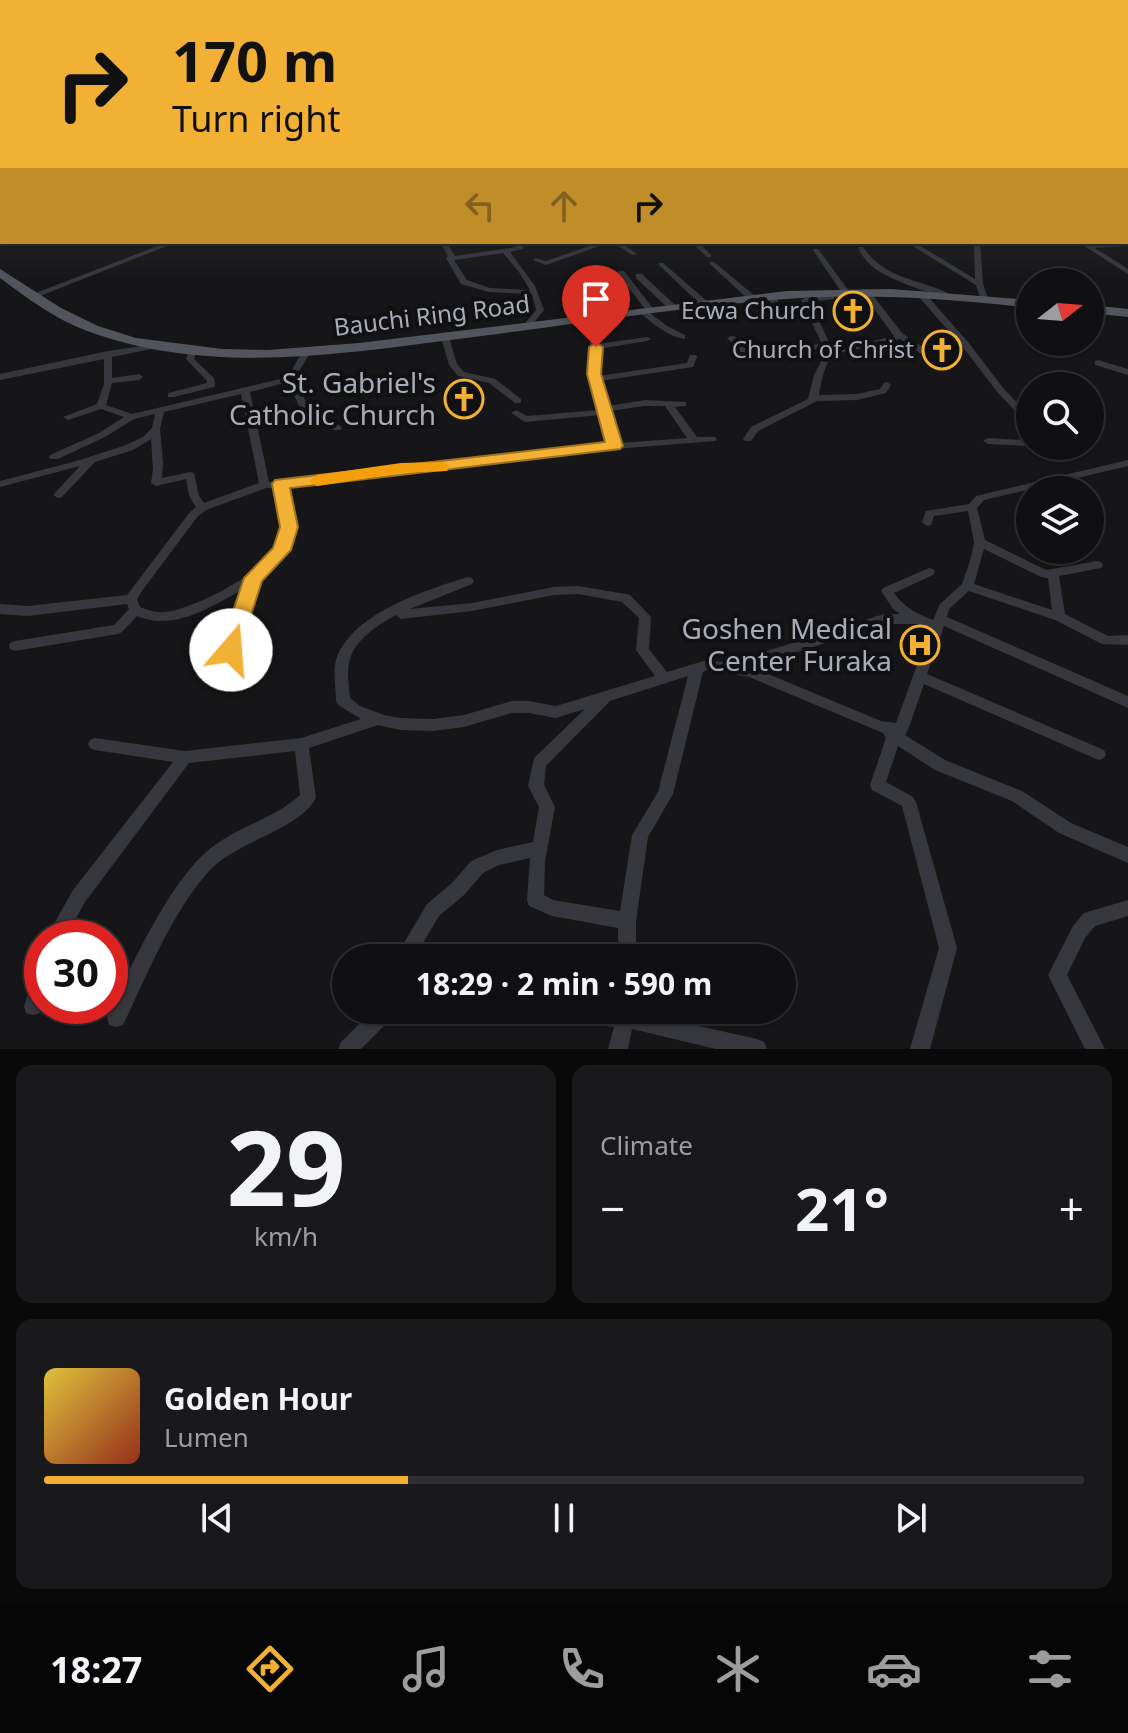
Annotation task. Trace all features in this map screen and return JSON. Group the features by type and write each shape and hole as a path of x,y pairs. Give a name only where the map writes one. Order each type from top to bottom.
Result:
{"main road":[{"name":"Bauchi Ring Road","path":"0,272 32,296 91,328 158,345 306,353 770,296 845,291 866,294 920,293 1016,302"},
{"path":"1104,310 1128,313"}],"street":[{"path":"153,244 158,247"},
{"path":"32,296 168,244"},
{"path":"444,244 453,258"},
{"path":"517,244 521,248 449,258 464,282 489,290 534,292"},
{"path":"583,244 588,249"},
{"path":"515,263 561,256 602,244"},
{"path":"619,244 634,254"},
{"path":"696,244 752,298"},
{"path":"912,244 979,284"},
{"path":"977,244 979,284 984,299"},
{"path":"1085,244 1128,272"},
{"path":"861,248 866,258 881,268 904,280 948,295"},
{"path":"816,250 845,291"},
{"path":"505,251 534,292 540,310 526,327"},
{"path":"661,264 705,304"},
{"path":"621,273 647,312 664,328 682,337"},
{"path":"639,276 673,308"},
{"path":"595,290 631,284"},
{"path":"920,293 1016,407"},
{"path":"731,338 747,353 827,346 805,300 866,294 899,335 933,358"},
{"path":"770,296 787,319"},
{"path":"583,319 596,347 595,379 615,446"},
{"path":"814,398 817,376 830,353 877,345 899,335"},
{"path":"445,337 453,365 461,374 492,381 518,401"},
{"path":"596,347 647,339"},
{"path":"0,377 158,345"},
{"path":"171,395 211,385 211,380 190,359 194,349"},
{"path":"54,457 102,435 131,417 291,378 306,353"},
{"path":"101,406 109,381 108,354"},
{"path":"595,379 690,365 693,357"},
{"path":"1098,363 1128,372"},
{"path":"109,381 139,377"},
{"path":"291,378 303,406 337,428"},
{"path":"748,439 754,429 814,398 867,396 883,391 887,385"},
{"path":"245,391 265,485"},
{"path":"516,413 525,419 604,411 645,403 683,404"},
{"path":"669,405 693,439"},
{"path":"68,417 101,406 131,417"},
{"path":"160,411 155,450 160,466 156,483 190,475 194,496 202,508"},
{"path":"0,484 91,460 144,440 156,430"},
{"path":"15,646 118,629 202,508 265,485 615,446 712,439"},
{"path":"988,441 1016,444"},
{"path":"58,495 91,460"},
{"path":"1082,476 1128,463"},
{"path":"0,609 28,611 133,604 163,618 183,612 254,578 282,550 289,527 281,484"},
{"path":"927,522 930,513 972,507 980,498 1016,493"},
{"path":"880,727 901,730 944,607 967,586 980,542 972,507"},
{"path":"980,542 1045,574 1097,565"},
{"path":"917,619 897,606 887,591 929,572"},
{"path":"1053,573 1059,617"},
{"path":"231,650 254,578"},
{"path":"468,581 385,617 359,634 343,659 343,701 356,711 393,723 466,721 509,707 530,706 556,712 707,665 751,672 880,727 940,765 1017,796 1065,828 1128,855"},
{"path":"967,586 1059,617 1107,641 1128,640"},
{"path":"385,617 472,607 554,591 578,590 626,598 645,617 642,650 664,678"},
{"path":"730,668 884,619 917,619 938,623 1128,702"},
{"path":"627,944 627,921 640,835 665,794 697,668"},
{"path":"920,677 1099,754"},
{"path":"607,696 539,763 536,786 547,807 539,848 535,900 552,908 627,921"},
{"path":"95,744 185,757 301,744 379,719"},
{"path":"894,736 877,785 908,802 948,948 920,1049"},
{"path":"128,994 150,949 198,870 219,851 293,813 308,798 301,744"},
{"path":"65,920 79,896 185,757"},
{"path":"412,944 433,910 458,889 477,867 497,858 539,848"},
{"path":"1095,1049 1057,975 1079,932 1090,919 1128,908"},
{"path":"348,1049 372,1024"},
{"path":"618,1049 625,1024"},
{"path":"661,1024 757,1049"}],"slow traffic":[{"path":"317,481 401,468 441,467"}],"place":[{"name":"Ecwa Church","path":"853,311"},
{"name":"Church of Christ","path":"942,350"},
{"name":"St. Gabriel's Catholic Church","path":"464,399"},
{"name":"Goshen Medical Center Furaka","path":"920,645"}],"route":[{"path":"231,650 254,578 282,550 289,527 281,484 615,446 594,374 596,347"}]}
